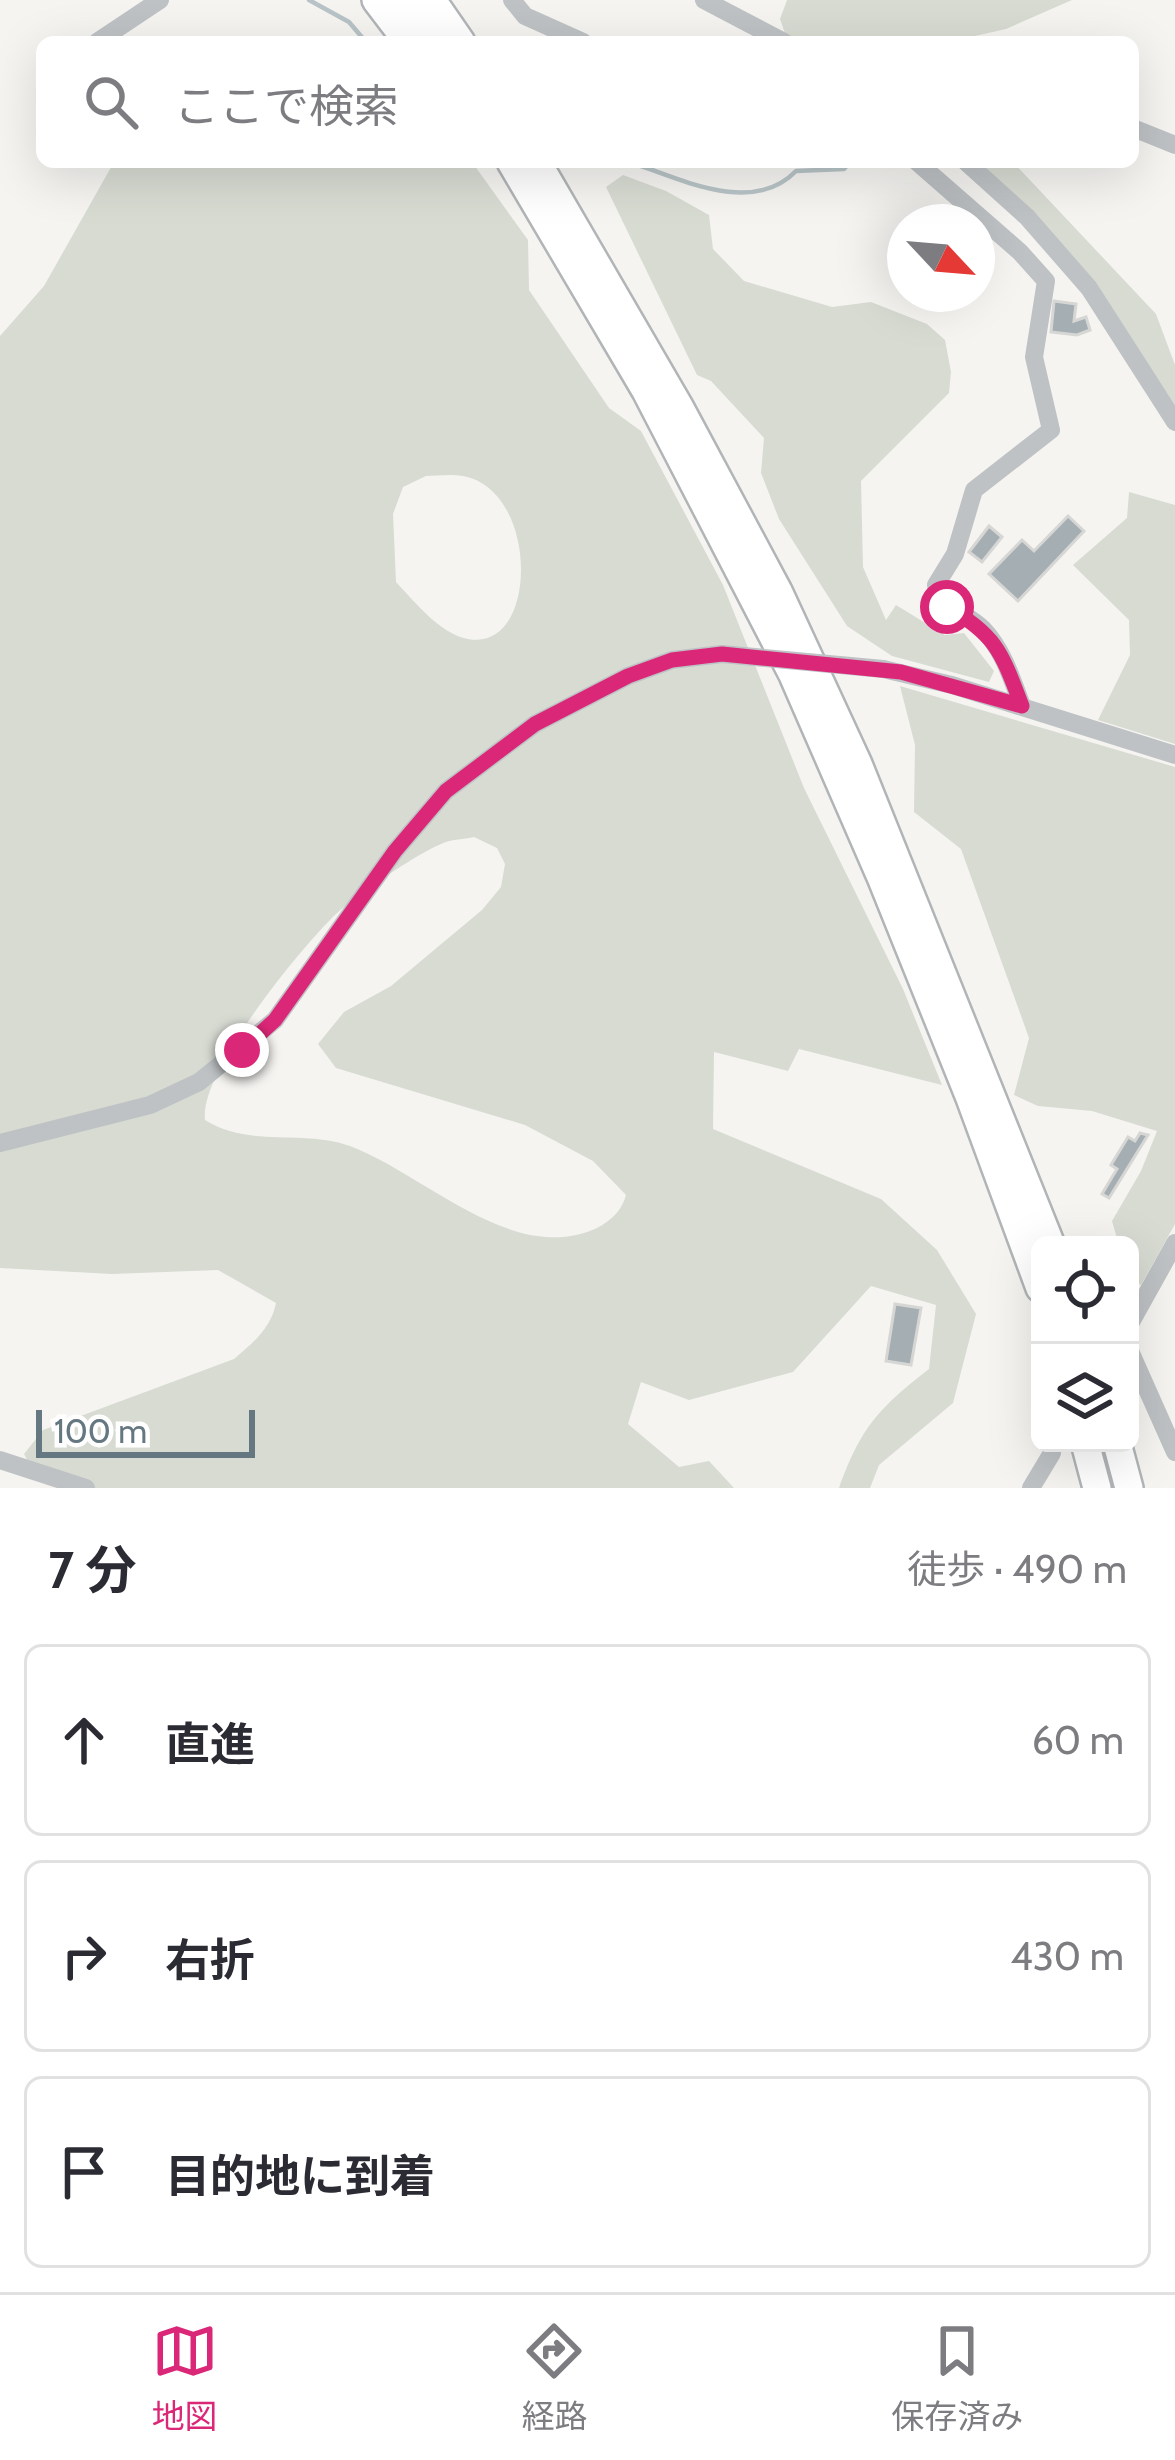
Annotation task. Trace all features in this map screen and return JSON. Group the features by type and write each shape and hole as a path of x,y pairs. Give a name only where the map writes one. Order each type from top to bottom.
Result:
{"highway":[{"path":"376,0 403,36"},
{"path":"406,0 431,36"},
{"path":"432,0 457,36"},
{"path":"455,0 476,36"},
{"path":"506,168 571,239"},
{"path":"516,168 571,239 680,408 778,591 867,786 1048,1236"},
{"path":"543,168 571,239 646,392 793,675 898,921 1031,1265"},
{"path":"1086,1452 1093,1488"},
{"path":"1119,1452 1129,1488"}],"street":[{"path":"106,36 160,0"},
{"path":"512,0 525,16 570,36"},
{"path":"712,2 773,36"},
{"path":"1139,130 1175,145"},
{"path":"924,168 1020,252 1046,281 1034,358 1052,430 974,490 956,554 936,585 947,607 981,626 1004,658 1022,706"},
{"path":"972,168 1027,217 1089,288 1175,422"},
{"path":"0,1143 150,1105 200,1082 275,1020 395,851 446,791 535,724 628,676 672,660 722,654 883,670 1022,706 1175,754"},
{"path":"1139,1308 1175,1243"},
{"path":"1139,1371 1175,1452"},
{"path":"1031,1488 1052,1453"},
{"path":"0,1460 86,1488"}],"shaded area":[{"path":"787,0 1072,0 1006,29 975,36 786,36 780,19"},
{"path":"111,168 476,168 528,240 529,290 609,408 641,431 723,585 804,788 903,989 942,1085 799,1049 788,1071 714,1052 713,1129 881,1199 937,1250 976,1314 953,1403 879,1465 870,1488 839,1488 855,1449 874,1420 929,1369 936,1305 871,1286 793,1372 689,1400 641,1382 628,1424 679,1467 709,1461 734,1488 66,1488 34,1473 24,1454 43,1430 234,1359 266,1327 276,1303 218,1270 112,1274 0,1268 0,336 44,286","holes":["426,476 463,476 488,488 506,509 517,537 518,597 508,621 491,637 468,639 448,631 396,582 393,514 403,487","474,837 497,848 505,864 501,887 482,910 391,986 344,1012 318,1044 336,1068 525,1125 593,1161 626,1195 616,1214 597,1228 566,1237 534,1235 470,1212 350,1146 240,1133 205,1120 207,1099 233,1045 274,986 331,919 369,888 446,842"]},
{"path":"983,168 1019,168 1156,314 1175,365 1175,405 1107,303"},
{"path":"623,175 666,191 709,215 713,249 744,281 832,307 871,302 927,324 945,340 949,393 861,481 863,567 886,620 896,605 945,635 964,633 994,671 989,682 892,656 847,626 779,519 761,473 764,438 711,381 697,375 606,187"},
{"path":"1129,492 1175,505 1175,744 1098,720 1130,655 1129,620 1073,565 1127,518"},
{"path":"900,686 1175,767 1175,1224 1141,1285 1139,1236 1116,1236 1112,1221 1157,1131 1092,1111 1038,1106 1014,1095 1029,1038 961,849 914,812 915,745"}],"building":[{"path":"1054,301 1076,304 1074,321 1086,317 1090,330 1077,335 1051,332"},
{"path":"1068,516 1084,531 1018,601 989,574 1022,540 1034,551"},
{"path":"989,526 1002,537 982,562 969,552"},
{"path":"1140,1133 1148,1135 1109,1198 1102,1194 1117,1169 1111,1165 1128,1137 1135,1141"},
{"path":"895,1304 921,1308 911,1365 886,1361"}],"waterway":[{"path":"309,0 349,22 361,36"},
{"path":"647,168 693,184 738,192 779,184 796,171 845,168"}],"route":[{"path":"242,1050 275,1020 395,851 446,791 535,724 628,676 672,660 722,654 901,672 1022,706 1004,658 981,626 947,607"}]}
